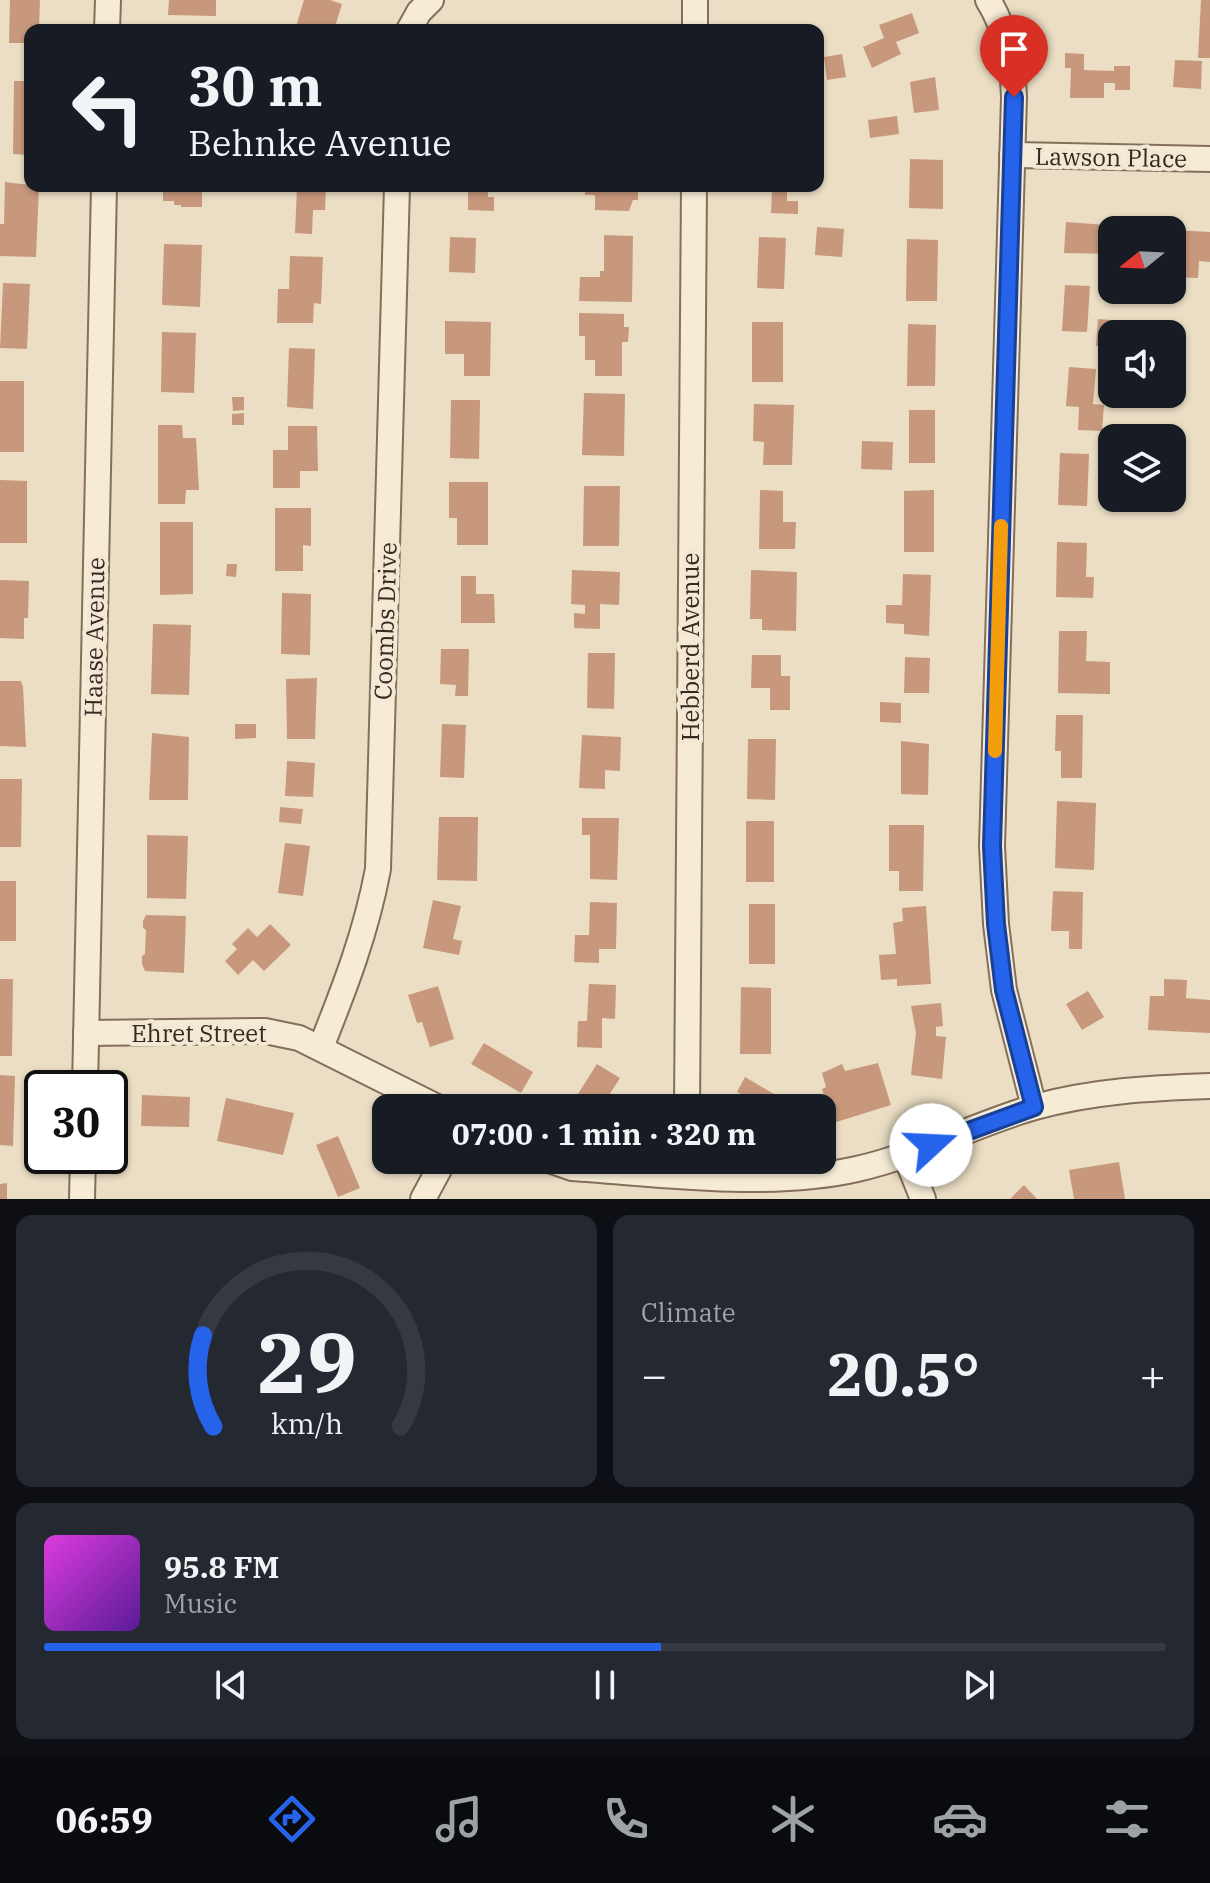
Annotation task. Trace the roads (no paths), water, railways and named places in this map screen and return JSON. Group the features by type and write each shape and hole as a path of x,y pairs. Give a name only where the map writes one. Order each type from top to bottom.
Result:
{"street":[{"path":"107,24 108,0"},
{"path":"412,24 431,0"},
{"path":"695,0 695,24"},
{"path":"988,0 1006,40 1013,77 992,846 996,924 1004,990 1034,1107"},
{"name":"Lawson Place","path":"1012,155 1210,159"},
{"name":"Haase Avenue","path":"85,1070 104,192"},
{"name":"Coombs Drive","path":"321,1047 368,921 378,869 397,192"},
{"name":"Hebberd Avenue","path":"687,1094 694,192"},
{"name":"Ehret Street","path":"86,1033 265,1031 299,1038 321,1047 412,1094"},
{"path":"836,1172 905,1154 1034,1107 1102,1093 1210,1086"},
{"path":"905,1154 923,1199"},
{"path":"82,1199 83,1174"},
{"path":"423,1199 436,1174"},
{"path":"704,1174 716,1178 824,1174"}]}
